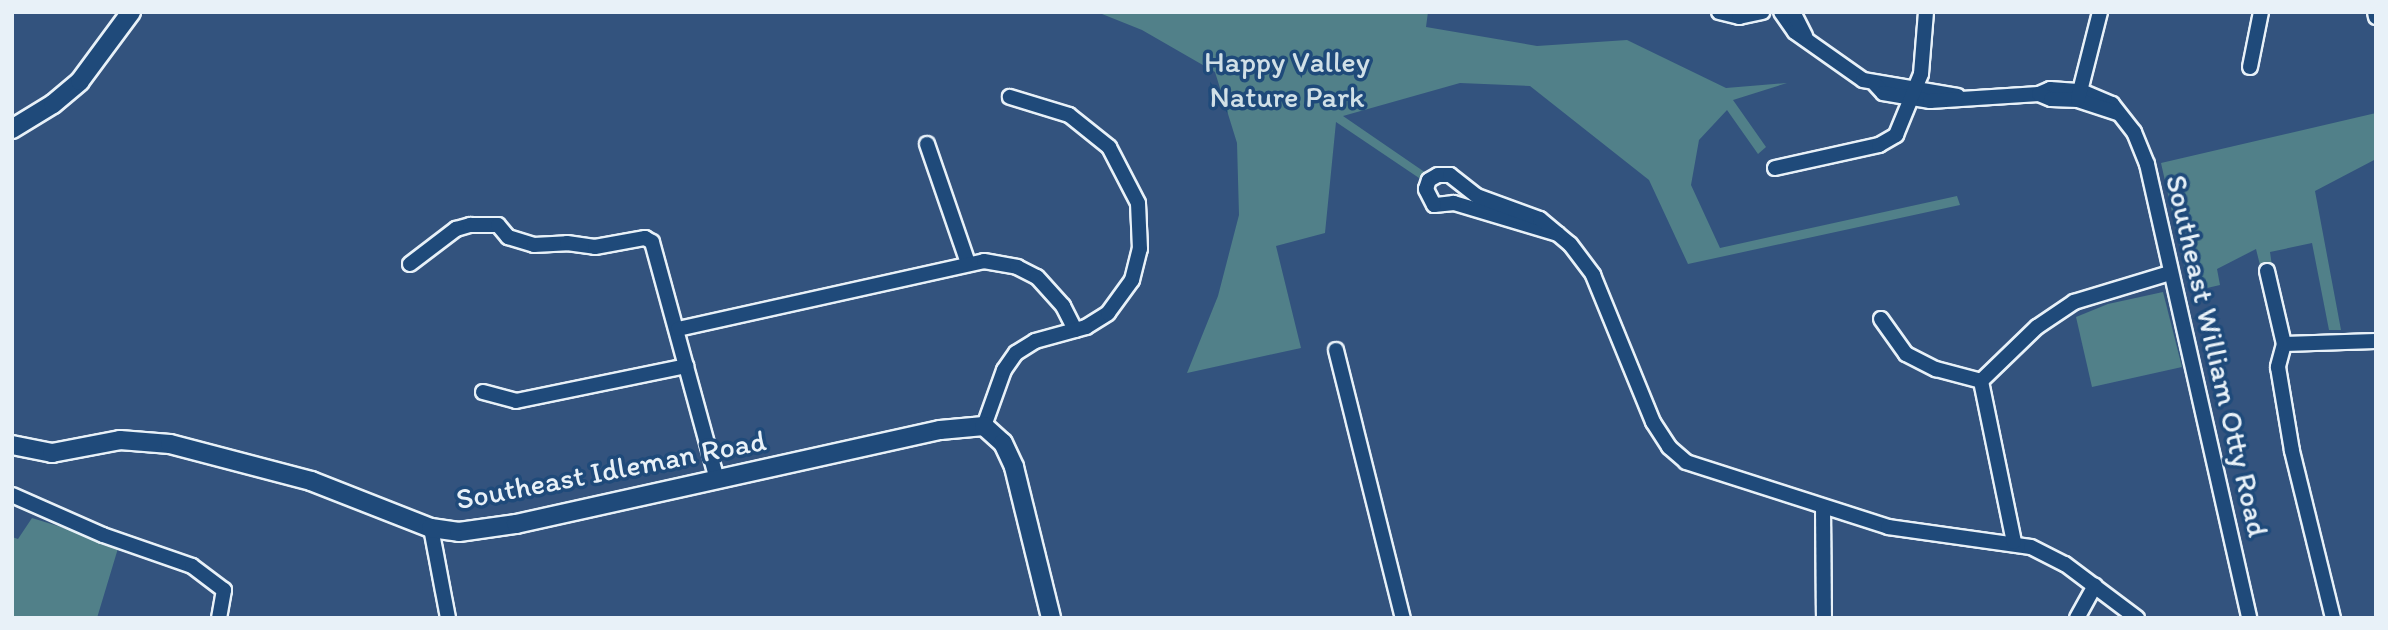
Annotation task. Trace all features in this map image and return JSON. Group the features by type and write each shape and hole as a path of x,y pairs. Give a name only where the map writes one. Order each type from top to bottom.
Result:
{"main road":[{"path":"12,129 65,95 131,12"},
{"path":"984,426 1003,443 1014,467 1051,618"},
{"name":"Southeast Idleman Road","path":"12,445 52,453 120,440 170,444 311,481 431,528 459,532 490,529 949,428 984,426"}],"street":[{"path":"1719,12 1739,17 1762,12"},
{"name":"Southeast William Otty Road","path":"1781,12 1795,32 1805,37 1838,66 1875,85 1915,95 1958,96 2039,94 2050,89 2112,104 2143,149 2249,618"},
{"name":"Southeast William Otty Road","path":"1793,12 1805,37"},
{"path":"1775,168 1889,141 1900,130 1915,95 1926,47 1926,12"},
{"path":"2079,95 2100,12"},
{"path":"2250,67 2261,12"},
{"path":"2375,12 2376,18"},
{"path":"984,426 1004,370 1016,354 1035,341 1074,330 1108,313 1132,280 1140,249 1138,203 1119,161 1097,135 1069,115 1010,97"},
{"path":"927,144 968,263"},
{"path":"1558,234 1454,203 1434,205 1426,189 1429,180 1438,174 1450,175 1477,196 1541,219 1558,234 1593,275 1653,422 1669,447 1705,471 1823,508 1921,534 2014,542 2054,557 2137,618"},
{"path":"410,264 456,229 470,225 498,225 508,237 534,245 567,243 595,247 645,238 657,250 717,479"},
{"path":"678,329 968,263 999,262 1032,273 1056,296 1074,330"},
{"path":"2267,271 2284,344 2278,368 2292,451 2333,618"},
{"path":"1981,381 2037,327 2065,307 2108,289 2170,273"},
{"path":"1881,318 1891,337 1920,363 1981,381"},
{"path":"2284,344 2376,341"},
{"path":"1336,350 1402,616 1386,618"},
{"path":"482,392 516,401 686,366"},
{"path":"1981,381 2014,542"},
{"path":"12,495 103,535 192,566 224,590 219,618"},
{"path":"1823,508 1824,618"},
{"path":"431,528 448,618"},
{"path":"2077,618 2095,586"}],"green space":[{"name":"Happy Valley Nature Park","path":"1097,12 1428,12 1426,27 1537,46 1627,40 1726,88 1787,83 1733,100 1766,147 1758,154 1727,110 1699,140 1691,185 1720,248 1957,196 1960,205 1688,264 1649,180 1530,86 1460,83 1343,116 1426,173 1422,180 1336,122 1325,233 1276,246 1301,348 1187,373 1218,296 1239,215 1237,143 1215,72 1142,30"},
{"path":"2376,113 2376,159 2315,191 2341,330 2329,330 2312,243 2270,252 2272,266 2261,269 2256,249 2217,269 2220,285 2190,292 2161,163"},
{"path":"2163,292 2182,367 2092,387 2076,317 2108,304"},
{"path":"32,518 119,545 97,618 12,618 12,537 18,539"}]}
